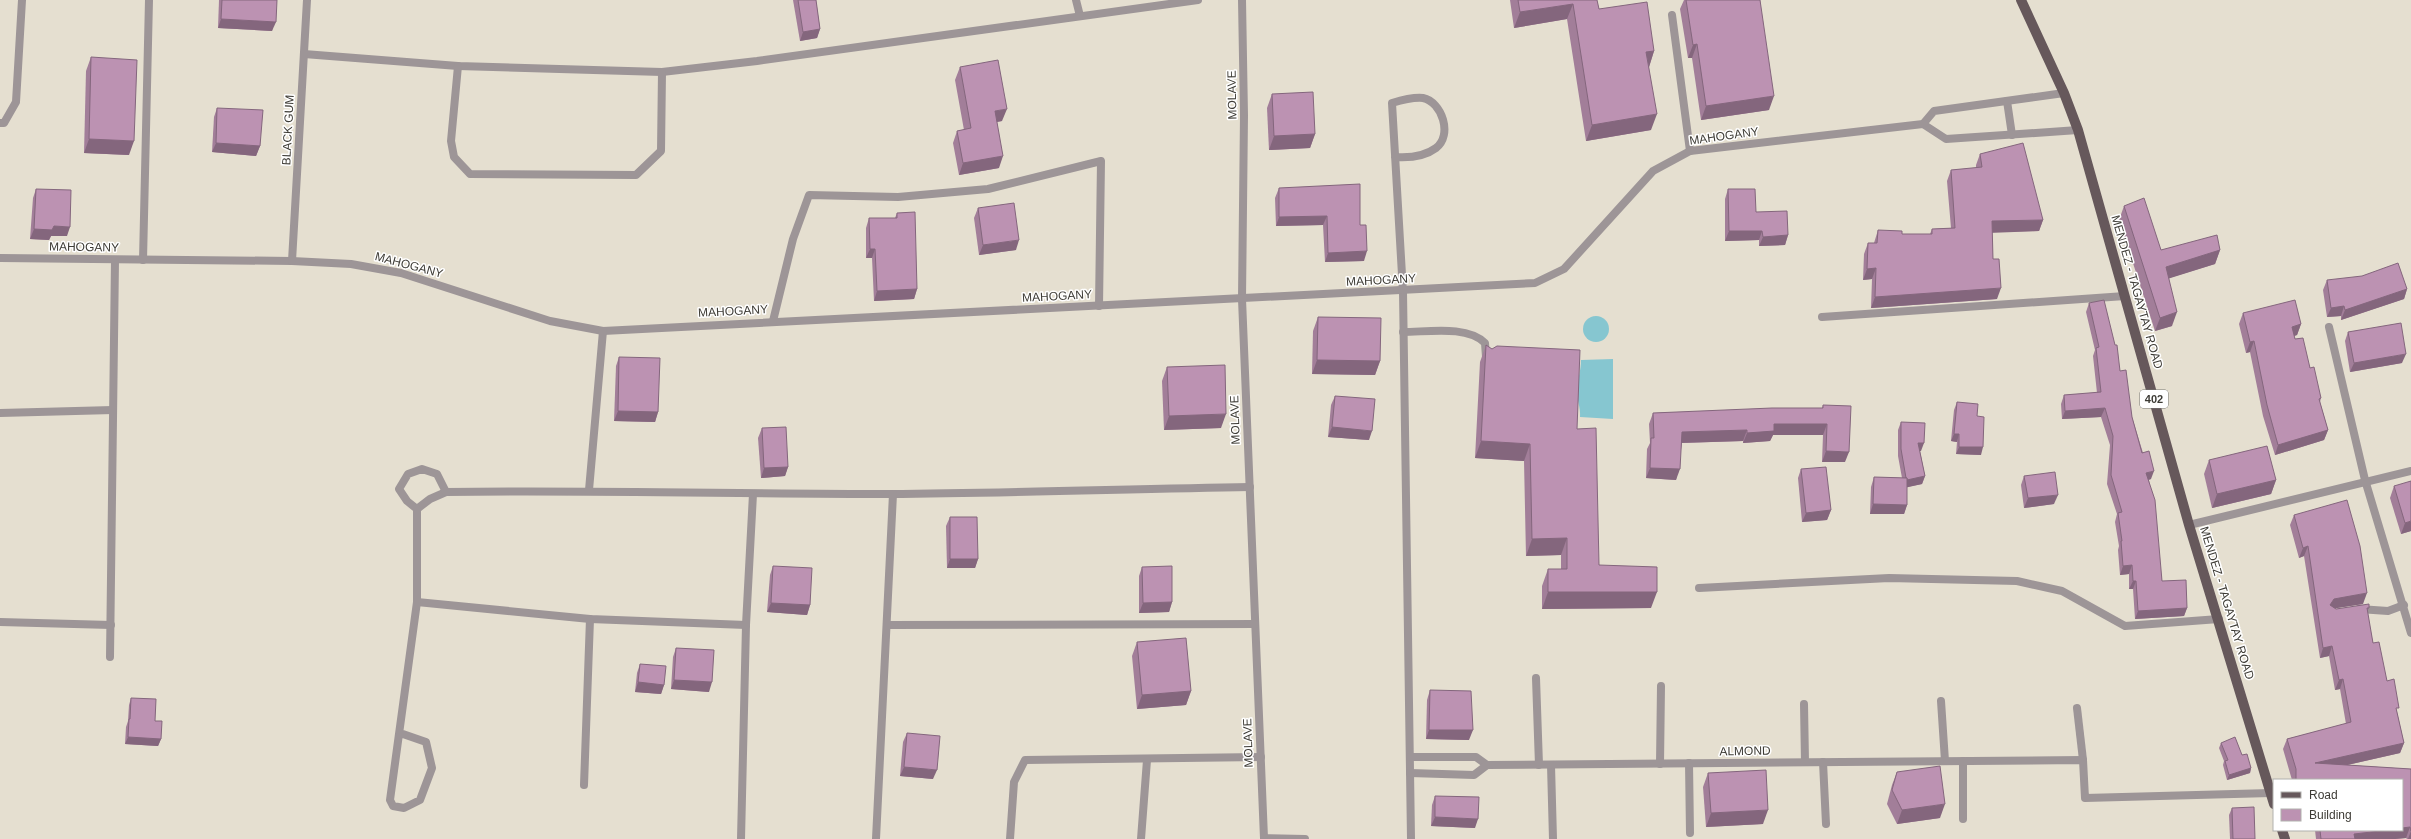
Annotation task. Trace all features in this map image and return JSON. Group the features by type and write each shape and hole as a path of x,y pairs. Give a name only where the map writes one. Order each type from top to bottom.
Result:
{"main road":[{"name":"MENDEZ - TAGAYTAY ROAD","path":"2021,0 2064,93 2078,130 2189,525 2219,619 2273,800"}],"street":[{"path":"0,123 4,123 16,102 22,0"},
{"path":"143,260 149,0"},
{"name":"BLACK GUM","path":"292,261 307,0"},
{"path":"1076,0 1080,16"},
{"path":"304,54 458,66 662,72 757,61 1198,0"},
{"name":"MOLAVE","path":"1242,0 1244,115 1242,299 1264,838"},
{"path":"1672,15 1690,151"},
{"path":"458,66 451,141 454,157 470,174 636,175 661,151 662,72"},
{"path":"2064,93 1934,111 1923,124 1946,140 2078,130"},
{"path":"1395,157 1409,158 1426,154 1438,147 1444,136 1444,124 1434,105 1424,98 1412,98 1392,103 1395,157 1403,292 1411,839"},
{"path":"2007,101 2012,135"},
{"name":"MAHOGANY","path":"0,258 292,261 351,264 401,273 550,321 603,331 773,321 1403,292 1535,283 1564,269 1653,171 1690,151 1923,124"},
{"path":"773,321 793,238 809,195 898,197 988,189 1101,161 1099,306"},
{"path":"110,657 115,260"},
{"path":"1822,317 2125,296"},
{"path":"2329,327 2365,480 2410,620 2411,633"},
{"path":"589,490 603,331"},
{"path":"1403,332 1453,332 1477,335 1485,343 1486,360"},
{"path":"0,413 113,410"},
{"path":"417,509 407,501 399,488 408,474 422,469 437,474 446,492"},
{"path":"2189,525 2365,480 2411,471"},
{"path":"417,509 430,499 446,492 589,490 753,494 893,494 1250,486"},
{"path":"740,839 746,625 753,494"},
{"path":"876,839 888,625 893,494"},
{"path":"400,733 426,742 432,768 420,800 404,808 393,806 390,800 417,602 417,509"},
{"path":"1699,588 1889,578 2017,581 2062,591 2125,626 2219,619"},
{"path":"417,602 590,619 746,625"},
{"path":"2348,611 2370,608 2377,611 2388,611 2404,605"},
{"path":"584,785 590,619"},
{"path":"0,622 111,624"},
{"path":"888,625 1256,624"},
{"path":"1536,678 1539,765"},
{"path":"1660,764 1661,686"},
{"path":"1942,701 1945,761"},
{"path":"1804,704 1805,762"},
{"path":"2077,708 2084,798 2271,793"},
{"path":"1010,839 1014,782 1025,760 1148,760 1261,757"},
{"path":"1410,758 1476,757 1487,765 1474,775 1410,773"},
{"path":"1141,839 1148,760"},
{"name":"ALMOND","path":"1487,765 2082,760"},
{"path":"1963,761 1963,819"},
{"path":"1823,762 1826,824"},
{"path":"1689,763 1690,833"},
{"path":"1551,765 1553,839"},
{"path":"1264,838 1305,839"}],"water":[{"path":"1596,316 1605,320 1609,329 1605,338 1596,342 1587,338 1583,329 1587,320"},
{"path":"1613,359 1613,419 1580,417 1577,385 1581,360"}],"building":[{"path":"222,0 277,0 276,22 221,19"},
{"path":"798,0 816,0 820,29 803,32"},
{"path":"1518,0 1597,0 1599,9 1647,2 1654,51 1646,52 1657,114 1592,125 1573,4 1520,12"},
{"path":"1686,0 1760,0 1774,96 1706,106 1697,44 1693,45"},
{"path":"91,57 137,60 134,141 89,139"},
{"path":"998,60 1007,109 995,111 1003,156 963,163 957,131 971,128 960,67"},
{"path":"1313,92 1315,134 1274,136 1272,94"},
{"path":"217,108 263,110 260,146 216,143"},
{"path":"2023,143 2043,220 1992,221 1993,259 1999,259 2001,288 1875,297 1876,268 1867,269 1868,243 1877,243 1878,230 1902,231 1902,234 1932,234 1932,229 1955,228 1951,170 1982,167 1980,154"},
{"path":"1360,184 1360,225 1366,225 1367,251 1328,253 1327,216 1279,217 1279,188"},
{"path":"36,189 71,190 70,227 54,226 52,230 34,229"},
{"path":"1728,189 1755,189 1756,212 1787,211 1788,235 1763,237 1762,231 1729,231"},
{"path":"2144,198 2161,250 2217,235 2220,250 2166,267 2177,312 2160,318 2124,206"},
{"path":"1014,203 1019,240 983,245 978,208"},
{"path":"915,212 917,289 877,291 875,249 870,249 869,218 897,218 897,213"},
{"path":"2398,263 2407,289 2345,310 2344,306 2331,308 2327,280 2362,276"},
{"path":"2104,300 2115,345 2117,345 2120,371 2126,370 2132,417 2142,453 2149,451 2154,471 2146,473 2155,500 2162,581 2186,580 2187,608 2138,611 2136,581 2133,581 2132,565 2123,566 2122,541 2118,513 2122,512 2111,475 2113,436 2105,408 2065,411 2064,395 2101,392 2096,348 2099,347 2089,303"},
{"path":"2295,300 2301,324 2292,327 2295,339 2303,338 2310,368 2314,367 2321,398 2319,399 2328,430 2278,445 2267,405 2254,341 2250,342 2243,313"},
{"path":"1318,317 1381,318 1380,361 1317,360"},
{"path":"2401,323 2406,354 2354,363 2348,332"},
{"path":"1486,345 1492,349 1497,346 1580,350 1577,429 1596,428 1599,565 1657,567 1657,592 1548,592 1548,569 1567,569 1567,538 1532,539 1530,444 1481,441"},
{"path":"619,357 660,358 658,412 618,411"},
{"path":"1225,365 1226,414 1169,416 1167,367"},
{"path":"1335,396 1375,399 1372,431 1332,427"},
{"path":"1957,402 1978,404 1977,416 1984,417 1983,447 1959,447 1959,434 1954,434"},
{"path":"1823,405 1851,406 1849,452 1826,451 1827,424 1774,424 1774,431 1747,433 1747,430 1682,432 1680,469 1650,468 1651,438 1654,438 1653,413 1772,408 1823,408"},
{"path":"1901,422 1925,423 1924,443 1918,443 1925,476 1907,480 1906,478 1901,449"},
{"path":"786,427 788,467 764,468 762,428"},
{"path":"2267,446 2276,480 2217,494 2209,460"},
{"path":"1826,467 1831,510 1806,513 1801,469"},
{"path":"2055,472 2058,495 2028,498 2024,476"},
{"path":"1874,477 1907,478 1907,505 1873,504"},
{"path":"2411,481 2411,521 2405,523 2394,486"},
{"path":"2347,500 2360,546 2367,593 2334,599 2330,605 2336,609 2369,604 2369,608 2367,608 2373,643 2379,642 2387,681 2394,679 2399,708 2396,708 2404,743 2315,763 2411,769 2411,831 2410,827 2403,828 2403,779 2296,779 2296,769 2287,739 2351,722 2343,679 2339,680 2332,646 2323,648 2308,546 2303,548 2294,515"},
{"path":"950,517 977,517 978,559 950,559"},
{"path":"773,566 812,568 810,605 771,603"},
{"path":"1172,566 1172,602 1143,603 1142,567"},
{"path":"1186,638 1191,691 1142,695 1137,642"},
{"path":"676,648 714,650 712,682 674,680"},
{"path":"640,664 666,666 664,685 638,682"},
{"path":"1430,690 1471,691 1473,730 1429,730"},
{"path":"131,698 156,699 155,721 162,721 161,739 128,737"},
{"path":"907,733 940,736 937,770 904,767"},
{"path":"2235,737 2242,755 2247,754 2251,768 2229,775 2225,761 2228,760 2221,743"},
{"path":"1940,766 1945,804 1902,810 1892,790 1897,772"},
{"path":"1766,770 1768,810 1711,813 1708,773"},
{"path":"1435,796 1479,797 1478,819 1435,817"},
{"path":"2254,807 2255,839 2233,839 2232,808"},
{"path":"2320,831 2380,831 2354,834 2355,839 2321,839"}]}
